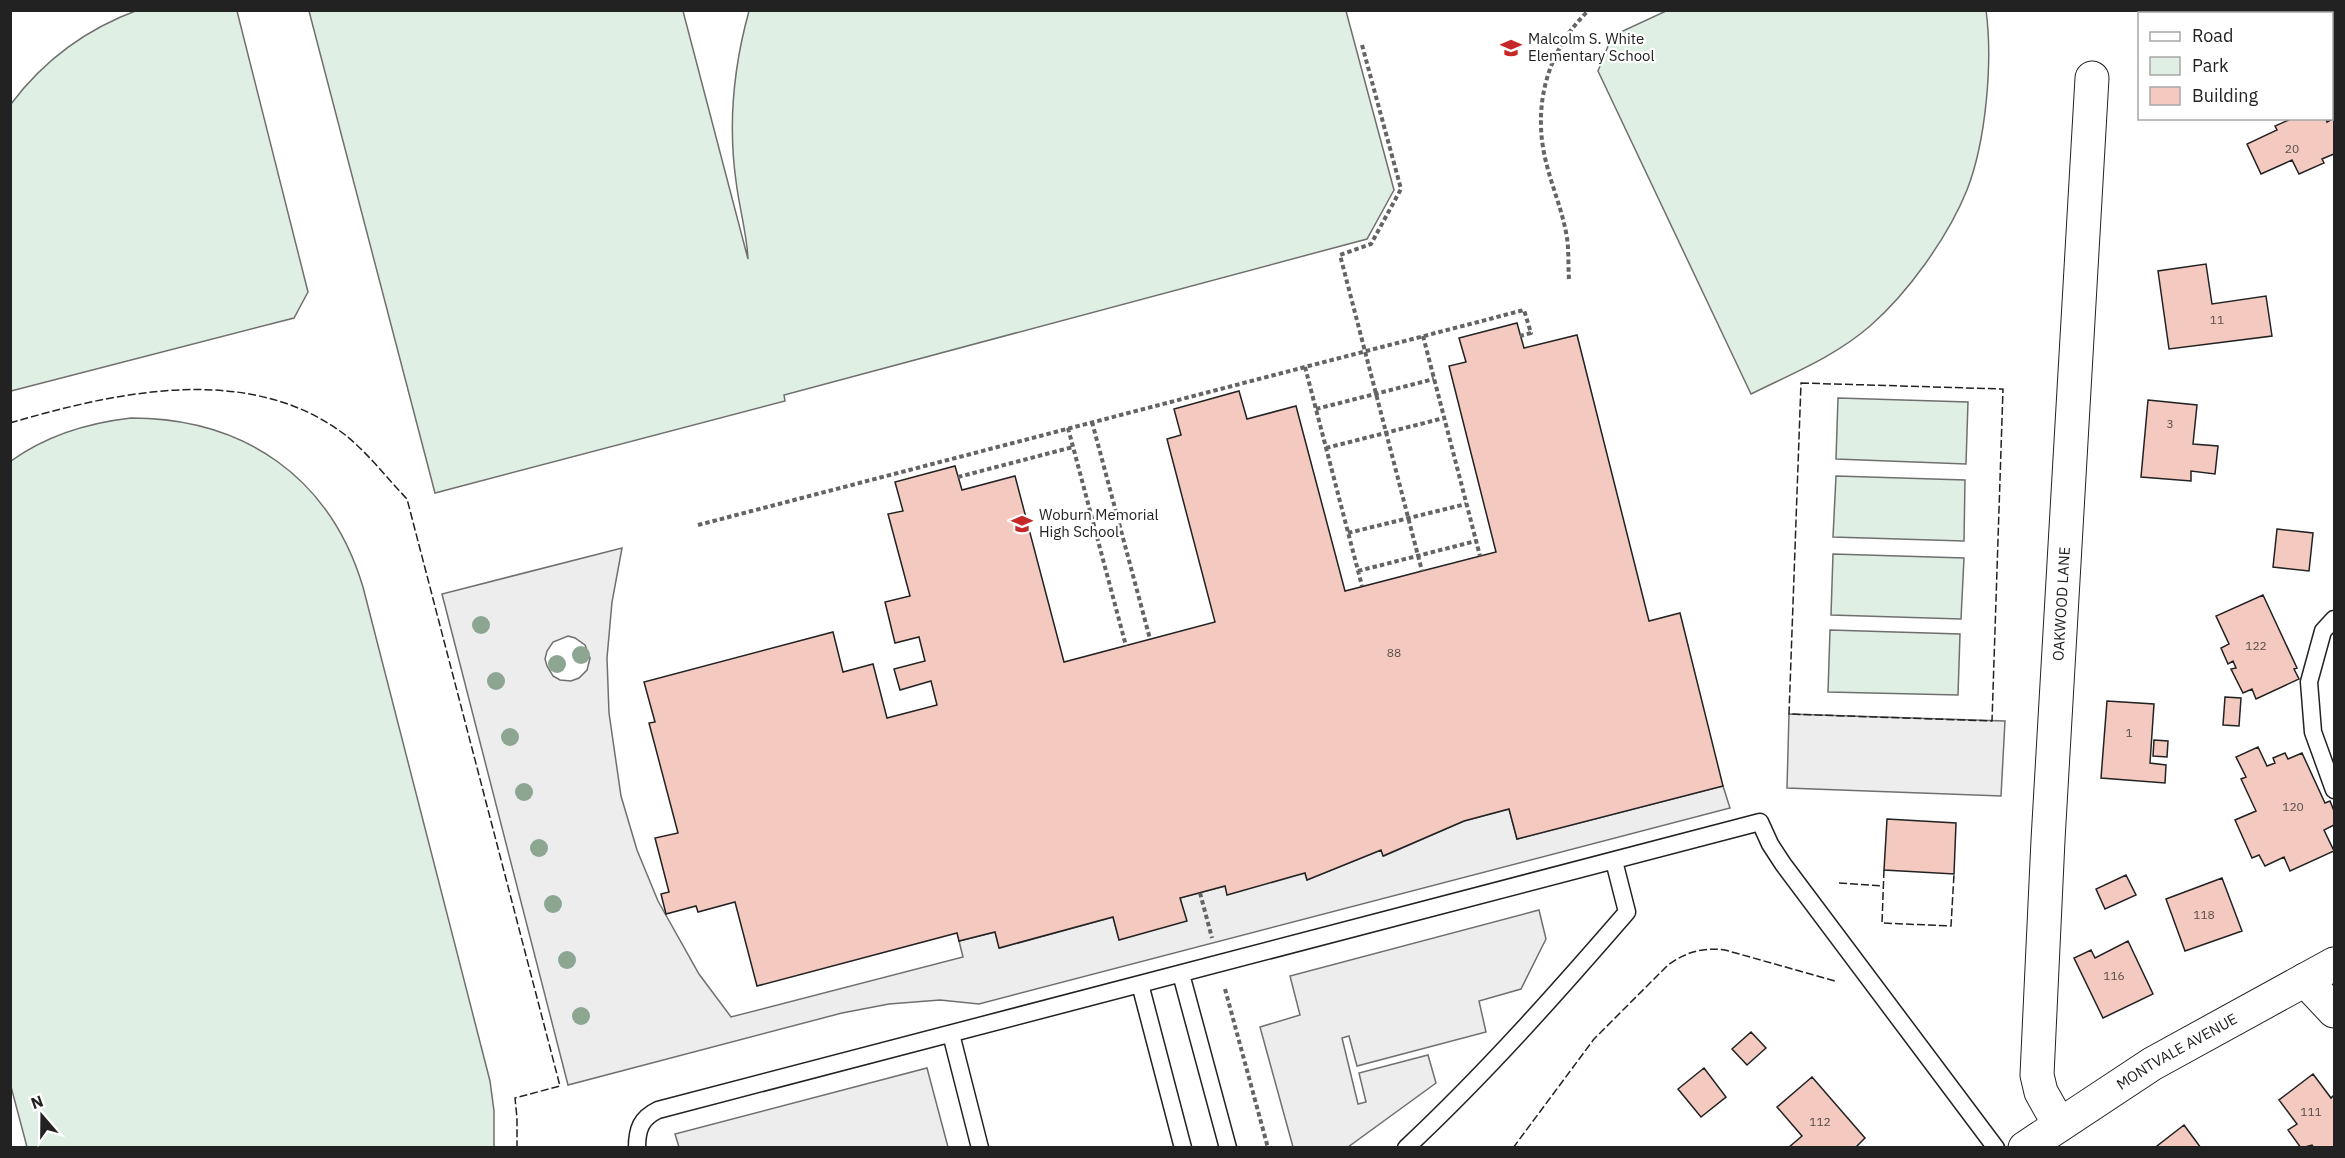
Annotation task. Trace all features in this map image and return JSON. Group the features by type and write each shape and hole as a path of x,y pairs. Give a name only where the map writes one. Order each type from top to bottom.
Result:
{"street":[{"name":"OAKWOOD LANE","path":"2040,1140 2040,1092 2037,1075 2048,840 2092,78"},
{"name":"MONTVALE AVENUE","path":"2040,1140 2152,1064 2334,964"},
{"path":"2305,980 2334,1011"}],"lane":[{"path":"2334,619 2324,630 2309,682 2313,732 2334,790"},
{"path":"637,1148 638,1132 643,1120 658,1110 1760,822 1783,864 1996,1148"},
{"path":"1406,1148 1476,1080 1541,1011 1627,912 1614,861"},
{"path":"1181,974 1228,1148"},
{"path":"1140,984 1183,1148"},
{"path":"951,1034 980,1148"}],"path":[{"path":"1569,279 1567,238 1541,139 1542,115 1550,65 1561,42 1576,22 1589,10"},
{"path":"1362,45 1401,189 1371,244 1340,255 1422,571"},
{"path":"698,525 1524,310 1531,333 1520,336"},
{"path":"1423,336 1480,556"},
{"path":"1305,367 1362,586"},
{"path":"1316,409 1434,379"},
{"path":"1326,448 1444,418"},
{"path":"1092,422 1150,639"},
{"path":"1068,428 1126,646"},
{"path":"958,477 1073,447"},
{"path":"1348,534 1466,504"},
{"path":"1358,571 1476,541"},
{"path":"1200,893 1268,1148"}],"green space":[{"path":"138,10 237,11 308,292 294,318 11,391 11,104 37,73 67,48 84,36"},
{"path":"1986,10 1988,77 1979,149 1967,190 1938,245 1899,297 1857,337 1813,364 1751,394 1598,71 1612,36 1666,11"},
{"path":"309,11 683,11 748,259 736,181 733,116 736,73 749,11 1346,11 1394,190 1367,239 784,395 785,401 435,493"},
{"path":"1838,398 1968,402 1966,464 1836,459"},
{"path":"131,418 172,421 210,429 245,442 277,461 305,485 329,514 348,548 363,587 490,1081 494,1111 494,1147 27,1147 10,1083 11,461 53,437 99,423"},
{"path":"1836,476 1965,480 1964,541 1833,537"},
{"path":"1833,554 1964,558 1961,619 1831,615"},
{"path":"1830,630 1960,634 1958,695 1828,692"}],"shaded area":[{"path":"622,548 612,602 607,658 609,713 621,796 637,850 658,901 699,974 731,1017 963,957 959,941 995,932 1000,948 1113,917 1119,939 1186,920 1180,898 1225,886 1305,873 1307,880 1381,850 1384,856 1464,821 1509,809 1517,839 1723,786 1730,808 979,1004 940,1000 889,1004 842,1013 568,1085 442,594","holes":["568,636 585,645 590,658 587,670 579,678 571,681 560,680 553,676 547,666 545,659 547,651 553,642"]},
{"path":"1789,714 2005,721 2001,796 1787,788"},
{"path":"1539,910 1546,939 1521,989 1479,1001 1486,1032 1357,1066 1349,1036 1342,1038 1358,1104 1366,1102 1359,1073 1428,1055 1436,1083 1348,1147 1293,1147 1260,1027 1300,1015 1290,976"},
{"path":"927,1068 948,1147 679,1147 675,1134"}],"building":[{"path":"2334,78 2334,103 2333,100"},
{"path":"2334,118 2334,154 2322,159 2324,163 2299,174 2292,160 2261,174 2247,144 2277,130 2275,126 2288,120 2326,120 2327,122"},
{"path":"2206,264 2212,304 2266,296 2272,336 2169,349 2158,271"},
{"name":"Woburn Memorial High School","path":"1517,323 1524,348 1577,335 1649,621 1680,613 1723,786 1517,839 1509,809 1464,821 1383,856 1381,850 1307,880 1305,873 1227,895 1225,886 1180,898 1187,921 1119,940 1113,917 999,948 995,932 959,941 957,933 757,986 735,902 698,912 696,906 666,914 661,894 669,892 655,838 678,833 649,723 655,722 644,682 833,632 843,672 873,664 887,718 937,705 931,681 900,690 894,669 925,661 919,637 895,643 885,602 910,596 888,514 903,511 895,482 955,466 962,490 1015,476 1064,662 1215,622 1167,439 1181,435 1174,409 1239,391 1247,419 1296,406 1345,591 1496,552 1449,366 1466,362 1459,338"},
{"path":"2148,400 2197,405 2193,444 2218,446 2215,474 2191,471 2191,481 2141,477"},
{"path":"2277,529 2313,533 2309,571 2273,567"},
{"path":"2263,595 2297,668 2294,669 2299,679 2256,699 2252,689 2243,693 2231,669 2236,668 2233,661 2228,664 2221,648 2229,644 2216,616"},
{"path":"2225,697 2241,698 2239,726 2223,725"},
{"path":"2107,701 2154,704 2150,763 2166,765 2165,783 2101,778"},
{"path":"2154,740 2168,741 2167,757 2153,756"},
{"path":"2258,747 2267,766 2275,763 2273,758 2285,753 2288,759 2302,753 2325,803 2330,801 2334,811 2334,825 2324,830 2334,851 2290,871 2284,857 2265,866 2259,855 2252,858 2235,820 2256,811 2241,779 2246,777 2236,757"},
{"path":"1887,819 1956,823 1954,874 1884,870"},
{"path":"2126,875 2136,895 2105,909 2096,889"},
{"path":"2222,878 2242,931 2185,951 2166,899"},
{"path":"2128,941 2153,994 2103,1018 2074,958 2091,950 2095,958"},
{"path":"1751,1032 1766,1048 1747,1065 1732,1049"},
{"path":"1704,1068 1726,1097 1701,1117 1678,1089"},
{"path":"2313,1074 2331,1098 2334,1095 2334,1148 2314,1148 2312,1145 2301,1148 2288,1130 2297,1124 2279,1100"},
{"path":"1812,1077 1865,1138 1855,1148 1788,1148 1802,1136 1777,1107"},
{"path":"2184,1125 2201,1148 2158,1148 2157,1146"}],"fence":[{"path":"1801,383 2003,389 1992,721 1789,714 1801,383"},
{"path":"10,423 93,402 137,394 181,390 224,391 266,398 306,412 344,434 369,457 407,499 560,1086 515,1098 517,1148"},
{"path":"1884,870 1882,923 1951,926 1954,874"},
{"path":"1839,883 1883,886"},
{"path":"1513,1148 1594,1039 1668,965 1681,957 1702,950 1725,950 1835,981"}],"place":[{"name":"Malcolm S. White Elementary School","path":"1511,48"},
{"name":"Woburn Memorial High School","path":"1022,524"}]}
